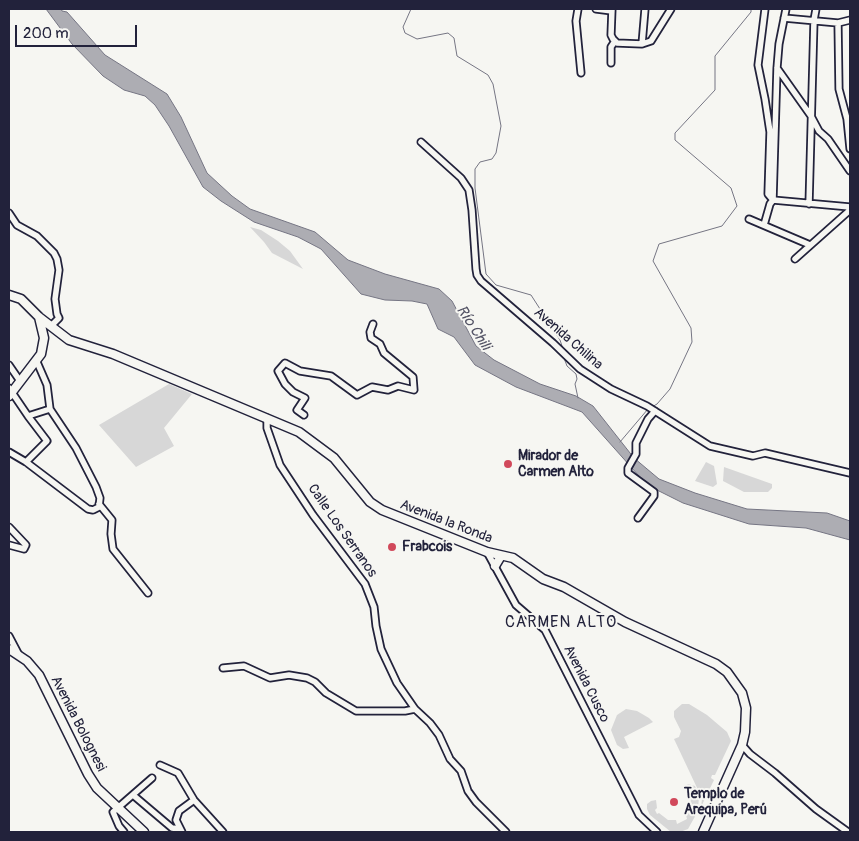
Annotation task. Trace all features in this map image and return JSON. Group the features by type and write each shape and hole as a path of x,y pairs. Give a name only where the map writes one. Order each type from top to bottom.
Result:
{"main road":[{"name":"Avenida la Ronda","path":"9,295 21,299 39,318 69,340 113,354 299,432 334,458 370,502 382,510 487,552 513,558 543,579 564,587 625,622 716,664 727,672 742,693 746,708 746,726 742,746 703,832"},
{"path":"10,392 42,354 44,343 39,318"},
{"path":"42,331 51,326"},
{"path":"495,566 502,556"},
{"name":"Avenida Bolognesi","path":"9,650 27,661 39,675 88,774 103,794 144,832"}],"street":[{"path":"578,9 576,21 580,73"},
{"path":"596,9 612,10 611,35 617,43 642,44 651,41 671,9"},
{"path":"642,44 645,9"},
{"path":"765,9 758,65 770,132 767,190 769,196 774,200 850,208"},
{"path":"764,226 770,204 774,200 777,68 779,44 786,9"},
{"path":"809,204 814,20 816,9"},
{"path":"784,18 838,23 850,20"},
{"path":"836,151 850,149 847,119 839,89 838,23"},
{"path":"611,64 611,47 615,41"},
{"path":"777,68 811,116 819,131 850,171"},
{"name":"Avenida Chilina","path":"421,142 461,178 469,190 476,269 481,281 592,378 651,409 710,446 753,456 762,454 850,473"},
{"path":"839,206 843,211 843,216"},
{"path":"795,259 850,208"},
{"path":"9,213 17,225 37,236 54,253 57,259 59,270 55,299 59,318 51,326"},
{"path":"749,219 810,245"},
{"path":"304,415 297,410 304,398 293,392 285,384 278,371 285,363 300,371 331,376 358,394 372,387 388,390 398,386 414,390 414,377 384,353 380,344 371,338 372,324"},
{"path":"9,452 26,462 88,509 93,510 99,507 100,498 96,487 76,448 50,408 47,385 37,362"},
{"path":"9,364 20,381"},
{"path":"10,392 47,441 26,462"},
{"path":"28,416 50,408"},
{"path":"638,518 654,496 654,492 628,473 628,468 635,457 636,442 651,409"},
{"name":"Calle Los Serranos","path":"267,418 267,428 280,465 313,515 365,584 374,607 381,649 397,683 415,709 439,734 450,759 461,771 468,791 476,802 506,832"},
{"path":"99,504 112,520 113,548 148,593"},
{"path":"9,527 26,545 24,549 9,545"},
{"name":"Avenida Cusco","path":"487,552 516,605 545,630 634,806 639,815 657,832"},
{"path":"9,636 19,655"},
{"path":"222,668 244,666 270,678 289,675 307,678 315,682 326,693 356,711 405,711 415,709"},
{"path":"742,746 816,809 848,832"},
{"path":"160,765 178,773 194,800 223,832"},
{"path":"124,832 113,814 114,810 152,778"},
{"path":"133,795 172,828 181,831"},
{"path":"181,831 176,820 179,811 194,800"}],"shaded area":[{"path":"46,9 61,9 67,12 105,55 167,94 181,117 207,173 232,196 250,209 315,232 348,260 385,274 439,289 452,301 476,346 494,360 540,384 576,396 593,406 634,458 659,479 695,493 747,509 827,513 850,521 850,540 806,528 749,524 683,503 647,485 582,412 516,387 475,365 454,337 438,329 427,304 412,301 385,300 361,294 321,249 298,237 254,222 203,187 155,105 145,96 124,90 103,76 72,44"},
{"path":"250,227 261,230 278,241 290,251 303,269 272,253"},
{"path":"169,384 192,394 164,428 174,446 136,467 99,425"},
{"path":"706,462 714,466 717,484 713,487 695,481"},
{"path":"724,467 772,484 772,488 768,492 744,492 723,481"},
{"path":"682,704 689,704 707,715 727,732 731,741 715,775 712,775 711,778 714,780 701,807 702,799 674,739 679,737 681,731 674,717 674,711"},
{"path":"626,709 637,711 653,722 624,737 629,748 623,749 617,745 611,730 617,715"},
{"path":"688,784 695,786 699,795 698,811 688,829 680,832 671,832 650,815 647,804 656,800 657,808 655,810 657,814 659,813 668,820 676,820 677,824 687,819 686,815 692,798 690,792 688,793 682,788"}],"waterway":[{"path":"411,9 403,27 405,33 417,39 448,33 454,38 457,56 488,75 493,84 501,126 496,153 492,159 480,162 475,169 475,188 486,274 496,285 531,295 560,340 563,349"},
{"path":"652,407 670,389 692,342 691,328 653,261 659,244 722,226 737,206 731,188 675,140 675,133 715,90 715,56 751,12 751,9"},
{"path":"564,358 567,366 576,374 575,384 578,398"},
{"path":"620,442 648,409"}],"place":[{"name":"Mirador de Carmen Alto","path":"508,464"},
{"name":"Frabcois","path":"392,547"},
{"name":"Templo de Arequipa, Perú","path":"674,802"}],"district":[{"name":"CARMEN ALTO","path":"561,623"}],"water label":[{"name":"Río Chili","path":"473,328"}]}
